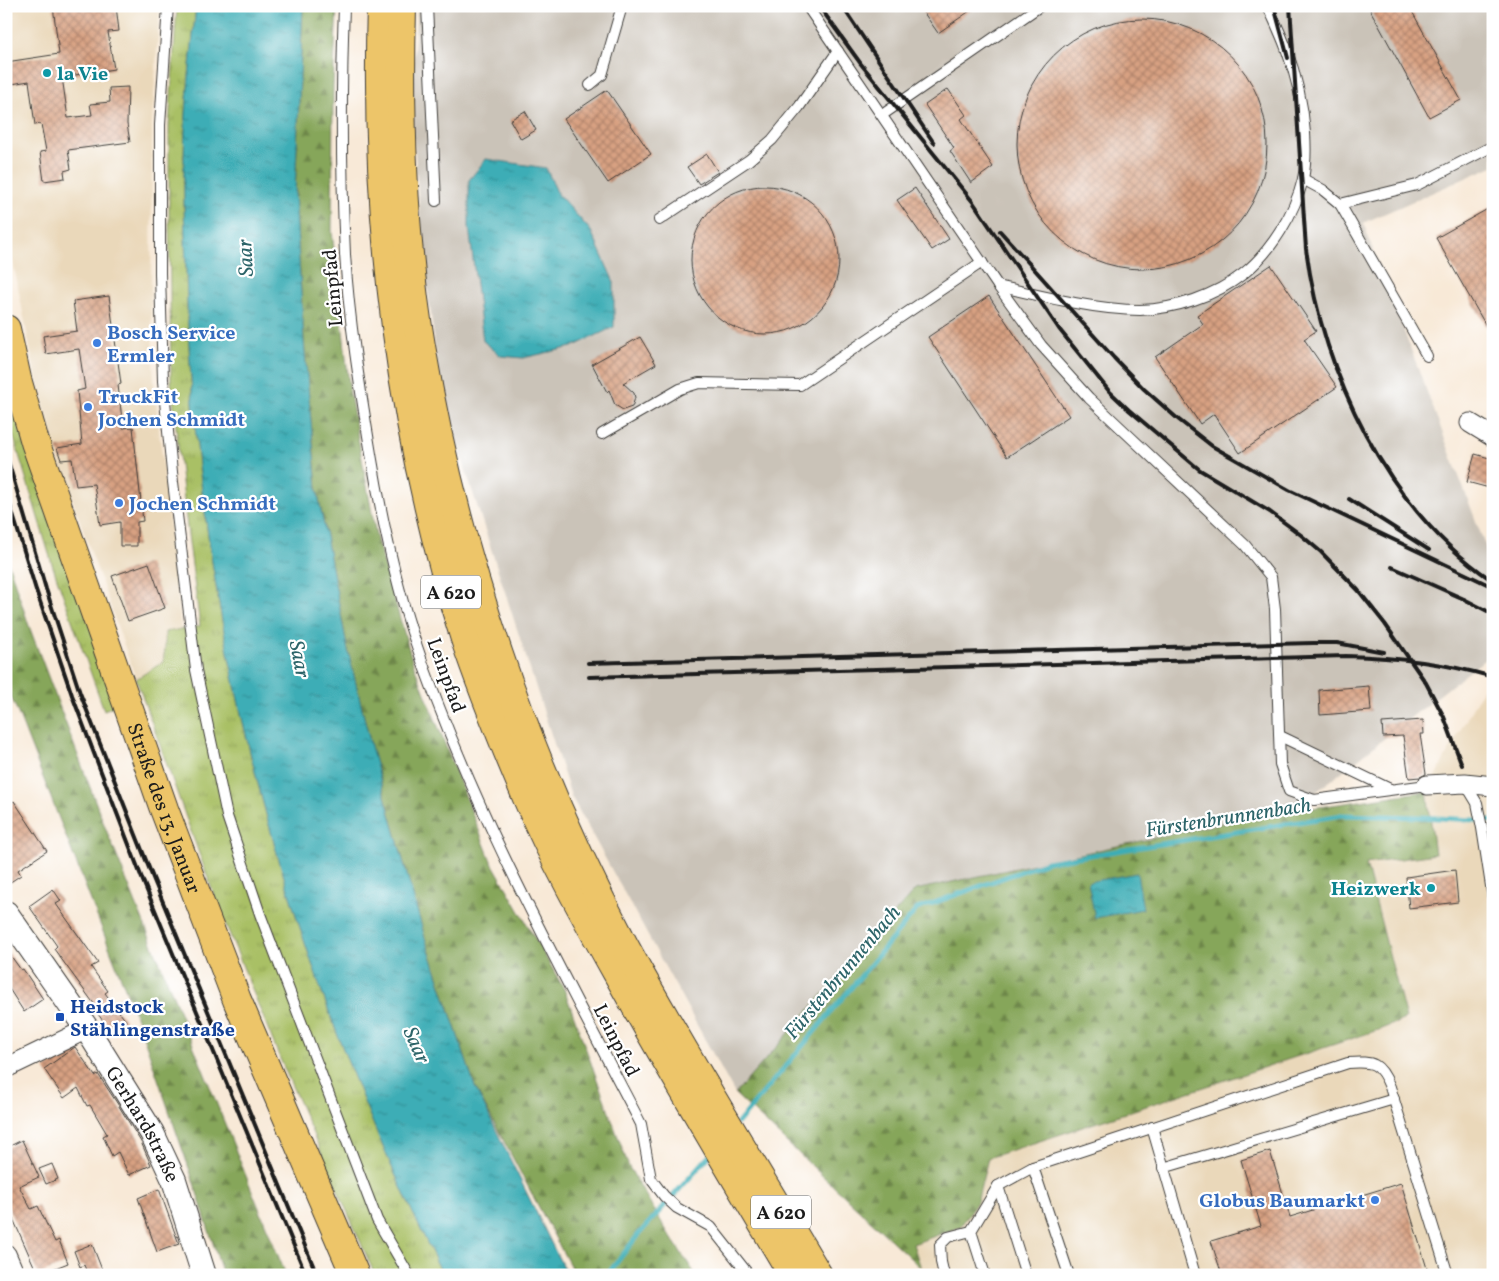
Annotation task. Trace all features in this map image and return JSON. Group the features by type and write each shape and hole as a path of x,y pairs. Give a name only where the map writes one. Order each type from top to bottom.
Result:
{"main road":[{"name":"A 620","path":"381,6 379,68 380,135 392,287 412,426 431,514 448,581 466,640 493,715 529,801 564,876 604,951 735,1156 818,1275"},
{"name":"A 620","path":"402,6 401,140 412,285 420,346 454,505 471,566 490,628 518,706 553,794 624,943 713,1121"},
{"name":"Straße des 13. Januar","path":"6,329 17,379 36,442 164,809 238,1000 355,1275"},
{"name":"A 620","path":"735,1156 793,1275"}],"street":[{"path":"1470,423 1493,437"},
{"path":"1426,785 1465,784 1493,786"},
{"name":"Gerhardstraße","path":"6,913 87,1029 152,1133 174,1180 204,1275"},
{"path":"6,1068 87,1029"},
{"path":"6,1254 16,1275"}],"lane":[{"path":"168,6 160,125 160,273 163,381 173,482 196,670 227,816 260,914 377,1220 409,1275"},
{"name":"Leinpfad","path":"344,6 341,87 347,276 351,315 367,430 383,525 413,633 460,759 489,825 641,1124 651,1180 677,1208 711,1227 749,1275"},
{"path":"427,6 436,201"},
{"path":"590,85 602,75 622,6"},
{"path":"807,6 998,286 1041,345 1089,398 1245,545 1271,577 1275,609 1280,764 1289,791 1314,800 1426,785"},
{"path":"882,114 1040,6"},
{"path":"998,286 1037,295 1114,308 1141,310 1170,307 1212,292 1243,274 1262,255 1277,235 1293,206 1303,179 1305,160 1305,133 1301,102 1286,48 1268,6"},
{"path":"659,220 749,160 772,140 800,107 838,51"},
{"path":"1340,204 1417,185 1493,146"},
{"path":"1303,179 1323,190 1340,204 1427,356"},
{"path":"602,434 680,389 699,383 800,385 982,262"},
{"path":"1280,736 1391,789"},
{"path":"1465,784 1477,803 1493,899"},
{"path":"944,1275 940,1262 940,1245 948,1237 971,1231 998,1186 1033,1167 1348,1063 1371,1063 1379,1066 1385,1075 1394,1099 1448,1275"},
{"path":"1163,1168 1394,1099"},
{"path":"1152,1127 1195,1275"},
{"path":"1033,1167 1069,1275"},
{"path":"998,1186 1026,1275"},
{"path":"971,1231 985,1275"}],"shaded area":[{"path":"6,6 160,6 152,124 151,310 154,384 181,629 165,632 163,662 136,679 54,447 40,398 6,226"},
{"path":"417,6 1493,6 1493,166 1363,223 1493,566 1493,653 1297,807 915,890 735,1094 571,796 441,394 422,244 411,101"},
{"path":"1484,687 1493,689 1493,1275 923,1275 913,1244 960,1227 977,1202 987,1158 1381,1029 1366,864 1427,791"}],"green space":[{"path":"177,6 196,6 188,81 185,138 186,269 193,399 207,529 229,658 259,786 295,912 338,1036 387,1157 443,1275 375,1275 281,1061 214,895 136,679 163,662 165,632 200,626 171,381 169,125"},
{"path":"303,6 337,6 333,87 332,231 350,394 377,540 413,663 491,861 564,989 629,1167 668,1233 696,1275 575,1275 475,1087 425,938 372,750 347,646 317,489 304,342 295,194"},
{"path":"6,372 117,705 104,710 53,567 6,412"},
{"path":"6,556 29,626 105,827 286,1275 223,1275 192,1177 139,1024 16,708 6,687"},
{"path":"1427,791 1435,854 1366,864 1406,1019 1381,1029 988,1158 977,1202 960,1227 913,1244 921,1268 735,1094 915,890 1297,807 1312,808"}],"water":[{"name":"Saar","path":"196,6 303,6 295,194 304,341 317,489 347,646 372,750 425,938 475,1087 567,1275 443,1275 387,1157 338,1036 295,912 259,786 229,658 207,529 193,399 184,213 187,100"},
{"path":"486,159 546,168 558,194 591,231 614,282 614,327 572,347 523,358 501,356 483,341 469,227 469,180"},
{"path":"1137,873 1143,909 1095,918 1088,882"}],"building":[{"name":"la Vie","path":"53,6 116,6 119,31 108,32 114,69 62,77 68,118 92,115 90,104 110,102 109,88 128,87 127,124 130,142 68,150 71,169 64,171 65,178 44,181 40,152 46,151 41,124 35,125 29,81 6,85 6,62 59,54"},
{"path":"919,6 977,6 938,33"},
{"path":"1368,6 1409,6 1461,100 1429,117"},
{"path":"1142,19 1166,22 1190,29 1211,40 1230,56 1246,75 1257,96 1264,120 1267,144 1264,168 1257,192 1246,213 1230,232 1211,248 1190,259 1166,266 1142,269 1118,266 1094,259 1073,248 1054,232 1038,213 1027,192 1020,168 1017,144 1020,120 1027,96 1038,75 1054,56 1073,40 1094,29 1118,22"},
{"path":"948,89 966,115 961,119 993,167 971,183 950,151 954,148 925,105"},
{"path":"607,90 651,154 608,183 564,119"},
{"path":"525,111 536,130 521,139 510,120"},
{"path":"707,154 718,172 699,184 687,167"},
{"path":"765,186 793,192 817,208 833,232 839,260 833,288 817,312 793,328 765,334 737,328 713,312 697,288 691,260 697,232 713,208 737,192"},
{"path":"915,188 949,239 932,250 897,200"},
{"path":"1493,206 1493,338 1436,238"},
{"path":"1271,265 1316,331 1304,339 1337,387 1240,453 1214,414 1200,424 1155,357 1203,324 1197,315"},
{"path":"109,296 121,384 118,385 123,428 133,427 143,521 137,522 137,546 120,546 120,522 100,525 94,484 76,486 72,459 61,460 57,448 82,444 77,391 85,389 79,349 46,354 43,336 77,331 73,301"},
{"path":"989,296 1069,416 1007,457 928,337"},
{"path":"640,337 656,364 623,383 634,393 635,398 632,407 623,410 615,405 609,390 607,392 592,364"},
{"path":"1475,454 1493,459 1493,489 1467,482"},
{"path":"149,563 165,608 128,621 112,576"},
{"path":"1369,686 1371,711 1320,715 1319,690"},
{"path":"1423,720 1424,734 1420,734 1426,774 1420,777 1409,778 1403,736 1383,737 1382,723"},
{"path":"14,801 47,851 18,870 21,875 6,885 6,806"},
{"path":"1455,870 1458,902 1409,908 1406,877"},
{"path":"53,889 61,901 56,904 98,963 91,967 108,991 105,993 126,1021 108,1028 98,1014 100,1012 54,949 57,946 29,906"},
{"path":"6,949 21,970 23,969 43,999 24,1012 6,984"},
{"path":"75,1047 95,1076 98,1074 117,1103 141,1142 151,1165 129,1175 118,1152 112,1156 103,1136 107,1134 90,1105 87,1106 78,1088 64,1098 44,1069"},
{"path":"22,1140 39,1177 19,1186 31,1209 38,1206 55,1242 59,1240 68,1263 38,1275 6,1203 6,1148"},
{"name":"Globus Baumarkt","path":"1270,1151 1290,1217 1401,1183 1429,1275 1222,1275 1211,1241 1261,1226 1241,1160"},
{"path":"52,1164 58,1179 46,1184 39,1169"},
{"path":"159,1189 179,1244 157,1252 138,1198"},
{"path":"92,1244 104,1275 88,1275 84,1265 80,1267 74,1251"}],"waterway":[{"name":"Fürstenbrunnenbach","path":"738,1123 917,909 1047,862 1342,815 1493,821"},
{"name":"Fürstenbrunnenbach","path":"607,1275 638,1235 711,1154"}],"railway":[{"path":"819,6 861,64 973,202 1059,329 1109,391 1200,470 1270,512 1301,535 1321,552 1358,590 1385,624 1426,683 1444,717 1462,765"},
{"path":"842,6 934,143"},
{"path":"1274,6 1288,58"},
{"path":"1290,6 1306,249 1327,343 1344,390 1366,434 1391,477 1421,516 1455,551 1493,581"},
{"path":"1000,231 1144,389 1212,446 1289,490 1493,587"},
{"path":"6,454 46,589 80,693 153,878 317,1275"},
{"path":"6,492 36,590 95,756 143,881 306,1275"},
{"path":"1349,499 1429,550"},
{"path":"1392,567 1493,614"},
{"path":"588,663 1313,643 1337,643 1384,652"},
{"path":"589,677 1346,656 1420,662 1457,668 1493,677"}],"place":[{"name":"la Vie","path":"47,73"},
{"name":"Bosch Service Ermler","path":"97,343"},
{"name":"TruckFit Jochen Schmidt","path":"88,407"},
{"name":"Jochen Schmidt","path":"119,503"},
{"name":"Heizwerk","path":"1431,888"},
{"name":"Heidstock Stählingenstraße","path":"60,1017"},
{"name":"Globus Baumarkt","path":"1375,1200"}]}
